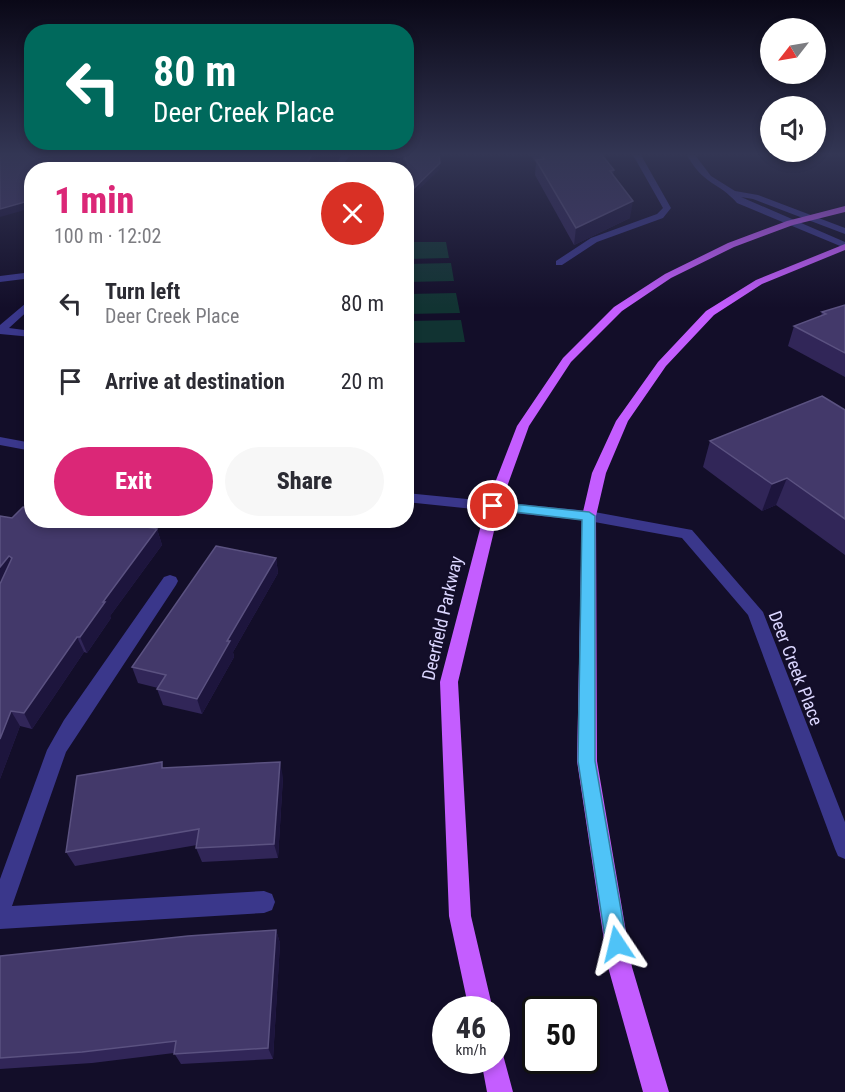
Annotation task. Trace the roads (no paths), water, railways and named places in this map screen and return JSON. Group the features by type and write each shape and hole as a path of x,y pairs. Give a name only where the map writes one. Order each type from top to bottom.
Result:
{"main road":[{"name":"Deerfield Parkway","path":"478,996 460,916 449,682 493,506 523,426 567,360 618,309 668,276 731,245 790,223 845,209"},
{"path":"656,1092 621,967 587,761 589,516 600,473 622,421 662,364 710,313 759,282 845,246"},
{"path":"496,1074 500,1092"}],"street":[{"path":"559,263 594,240 660,216 667,208 666,206"},
{"path":"751,206 845,246"},
{"path":"782,206 845,231"},
{"path":"2,281 24,277"},
{"path":"0,330 24,308"},
{"path":"0,330 24,333"},
{"path":"0,441 24,446"},
{"name":"Deer Creek Place","path":"414,498 589,516 687,534 755,612 845,849"},
{"path":"0,909 57,750 170,581"},
{"path":"0,918 264,902"}]}
